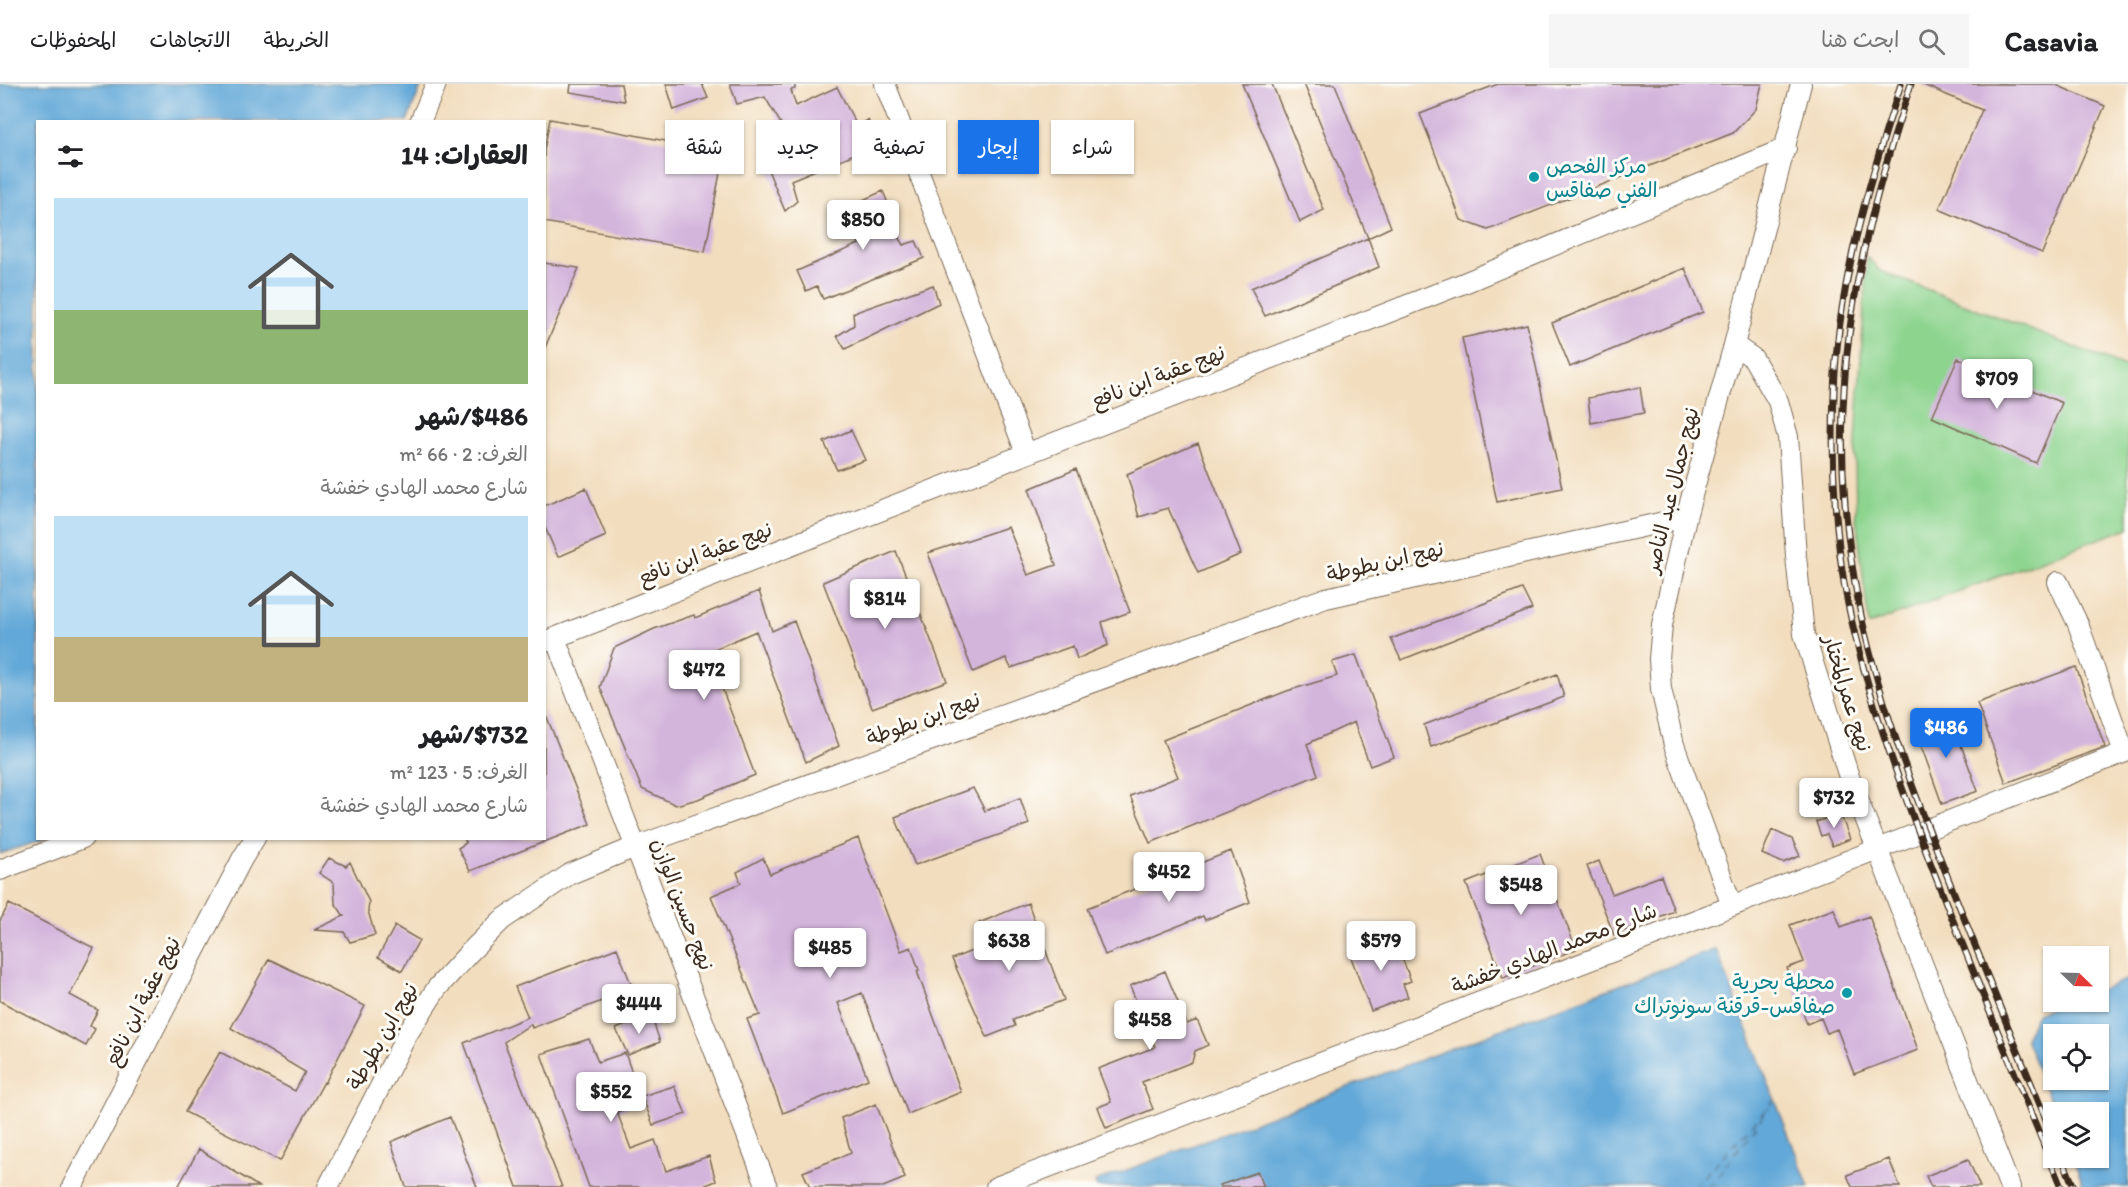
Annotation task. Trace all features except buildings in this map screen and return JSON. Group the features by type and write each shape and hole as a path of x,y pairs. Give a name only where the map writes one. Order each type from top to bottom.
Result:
{"street":[{"path":"421,120 436,84"},
{"path":"885,84 1026,453"},
{"name":"نهج جمال عبد الناصر","path":"1732,906 1674,745 1660,689 1659,659 1662,625 1686,518 1734,345 1801,84"},
{"name":"نهج عقبة ابن نافع","path":"550,640 1464,283 1786,148"},
{"name":"نهج عمرالمختار","path":"1734,345 1753,358 1778,401 1788,437 1804,634 1849,777 2010,1187"},
{"name":"نهج ابن بطوطة","path":"328,1187 408,1033 437,988 502,920 570,874 635,847 1326,598 1686,518"},
{"path":"2058,582 2078,624 2126,752"},
{"name":"نهج حسين الوازن","path":"550,640 635,847 767,1187"},
{"name":"شارع محمد الهادي خفشة","path":"996,1187 1732,906 2126,752"},
{"path":"0,870 79,840"},
{"name":"نهج عقبة ابن نافع","path":"72,1187 254,840"}],"green space":[{"path":"1867,257 1880,271 2128,368 2128,528 1869,625 1856,517 1855,457"}],"water":[{"path":"0,84 422,84 407,120 36,120 36,840 43,840 0,854"},
{"path":"1716,949 1809,1187 1097,1187 1095,1182"},
{"path":"2128,979 2128,1187 2084,1187 2077,1168 2109,1168 2109,1102 2051,1102 2046,1090 2109,1090 2109,1024 2043,1024 2043,1083 2025,1038 2037,1013 2043,1011 2109,1012 2109,986"}],"ferry route":[{"path":"1694,1187 1775,1100"},
{"path":"1709,1187 1769,1108"}],"railway":[{"path":"1901,84 1856,237 1836,354 1833,449 1835,506 1841,564 1860,655 1893,762 1946,903 2061,1187"},
{"path":"1911,84 1887,159 1867,235 1847,351 1842,446 1851,560 1870,651 1915,794 2043,1112"},
{"path":"2066,1168 2074,1187"}],"place":[{"name":"مركز الفحص الفني صفاقس","path":"1534,177"},
{"name":"محطة بحرية صفاقس-قرقنة سونوتراك","path":"1847,993"}]}
